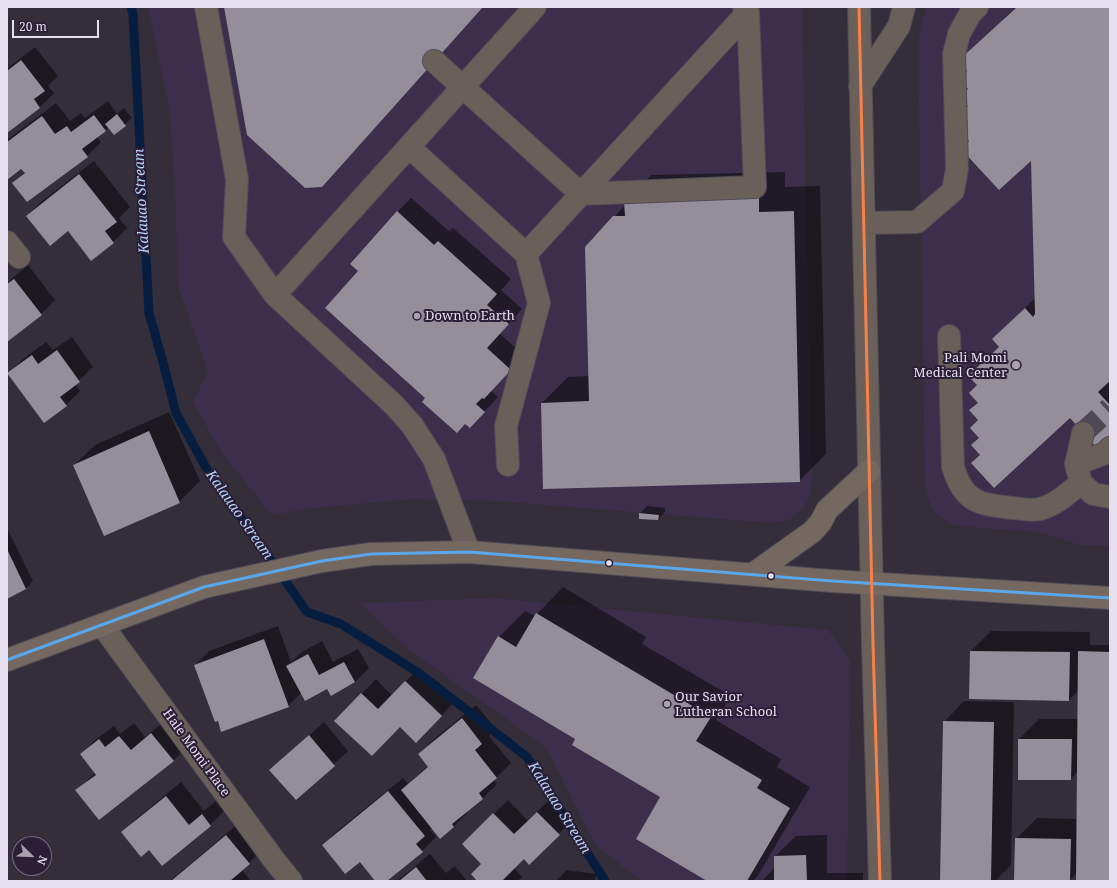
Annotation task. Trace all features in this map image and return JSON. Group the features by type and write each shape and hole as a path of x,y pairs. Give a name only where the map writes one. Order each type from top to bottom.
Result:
{"main road":[{"path":"752,574 812,532 821,522 827,510 869,470"},
{"path":"7,660 204,587 322,561 371,554 469,552 872,583 1110,598"}],"street":[{"path":"206,7 237,179 234,236 275,295 388,400 412,425 434,459 469,552"},
{"path":"275,295 535,7"},
{"path":"859,7 880,881"},
{"path":"860,86 900,26 904,7"},
{"path":"864,223 917,222 953,191 957,169 954,54 958,34 970,14 977,7"},
{"path":"434,61 581,194 755,187 746,10"},
{"path":"526,254 746,10"},
{"path":"409,147 526,254 539,303 506,426 508,465"},
{"path":"949,336 953,467 958,481 965,492 975,500 988,505 1038,510 1055,504 1078,473 1110,448"},
{"path":"1083,433 1078,473 1093,494 1110,497"},
{"name":"Hale Momi Place","path":"102,625 274,860 291,881"}],"shaded area":[{"path":"148,7 802,7 812,482 809,498 803,509 789,520 772,523 495,501 414,499 305,509 272,515 222,453 193,402 208,371 178,286 175,189 169,107"},
{"name":"Pali Momi Medical Center","path":"927,7 1110,7 1110,546 1080,545 1040,532 968,527 950,524 937,515 929,502 925,487 918,43 922,21"},
{"name":"Our Savior Lutheran School","path":"494,598 828,630 850,660 847,881 641,881 595,844 546,747 409,650 361,603"}],"building":[{"path":"224,7 483,7 322,187 305,188 247,135"},
{"path":"1017,7 1110,7 1110,381 1098,392 1110,405 1110,435 1097,448 1070,418 994,488 971,463 980,455 971,445 979,438 970,428 978,420 969,410 978,403 969,393 977,385 968,376 999,347 992,339 1025,308 1033,317 1035,314 1031,161 999,190 961,149 969,141 960,131 968,123 959,114 968,106 959,97 968,89 959,79 967,71 958,61"},
{"path":"21,60 45,91 34,99 40,108 7,133 7,71"},
{"path":"117,114 126,126 114,135 105,124"},
{"path":"94,115 106,131 82,149 88,157 27,202 12,183 25,173 21,169 7,180 7,142 42,116 55,134 67,126 71,132"},
{"path":"79,174 117,222 105,231 114,243 91,261 68,231 50,246 26,216"},
{"path":"759,198 759,212 794,211 800,482 543,489 541,403 589,401 585,247 613,216 625,216 624,201"},
{"name":"Down to Earth","path":"397,211 434,245 438,241 497,294 487,305 509,324 487,348 511,370 484,399 482,398 476,404 485,412 470,428 465,424 457,433 422,402 425,398 325,308 358,271 350,264"},
{"path":"14,279 42,315 7,342 7,284"},
{"path":"57,350 80,382 60,397 67,406 44,423 7,373 32,355 38,364"},
{"path":"149,431 180,503 104,536 73,465"},
{"path":"639,513 659,515 658,520 639,519"},
{"path":"7,549 26,589 7,599"},
{"path":"536,613 711,717 696,741 762,780 757,788 790,808 747,881 707,881 636,839 660,797 572,745 575,739 473,678 498,636 516,647"},
{"path":"264,639 289,707 221,732 218,721 215,722 194,665"},
{"path":"970,651 1070,652 1069,701 969,699"},
{"path":"1078,651 1110,652 1110,881 1076,880"},
{"path":"308,654 319,675 344,662 355,682 331,696 327,689 305,701 286,666"},
{"path":"405,681 442,716 416,743 400,727 372,756 334,721 361,693 378,709"},
{"path":"462,718 482,744 475,750 497,778 479,793 483,799 452,824 454,827 440,839 401,790 428,767 418,754"},
{"path":"943,721 994,722 991,881 940,881"},
{"path":"151,733 174,761 99,820 75,790 96,775 80,754 99,739 105,747 119,736 131,750"},
{"path":"309,735 335,766 296,800 269,770"},
{"path":"1018,739 1072,739 1071,780 1018,780"},
{"path":"388,791 425,836 416,844 423,852 387,881 375,881 360,862 345,874 322,845"},
{"path":"166,796 189,825 202,814 211,826 162,866 149,850 141,857 121,832"},
{"path":"537,812 560,835 529,865 524,859 502,881 477,881 471,874 481,864 462,844 493,813 514,834"},
{"path":"226,835 250,864 230,881 171,881"},
{"path":"1015,838 1071,839 1070,881 1014,880"},
{"path":"806,855 807,881 774,881 774,856"},
{"path":"416,867 427,881 399,881"}],"waterway":[{"name":"Kalauao Stream","path":"131,7 133,14 149,313 176,413 205,466 307,612 341,624 419,673 527,757 605,881"}],"tunnel":[{"path":"1083,433 1110,408"}],"transit line":[{"path":"859,7 873,644 880,881"},
{"path":"7,660 204,587 322,561 371,554 469,552 832,581 1110,598"}],"place":[{"name":"Down to Earth","path":"417,316"},
{"name":"Pali Momi Medical Center","path":"1016,365"},
{"name":"Our Savior Lutheran School","path":"667,704"}]}
